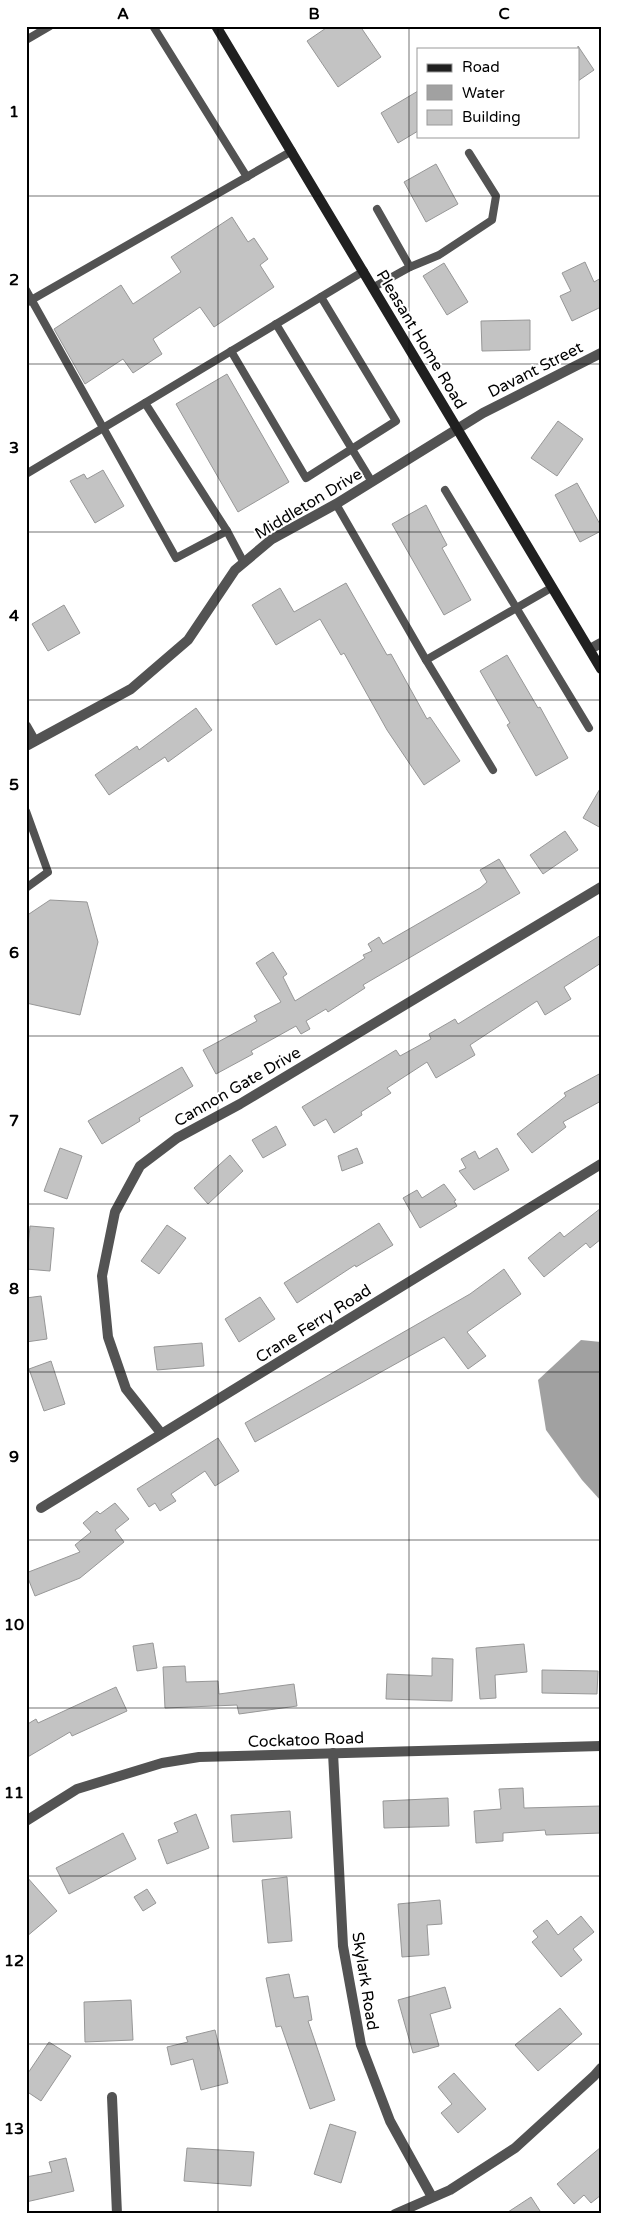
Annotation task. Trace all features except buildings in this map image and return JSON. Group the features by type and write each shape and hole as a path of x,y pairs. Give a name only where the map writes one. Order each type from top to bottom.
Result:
{"main road":[{"name":"Pleasant Home Road","path":"216,26 601,669"}],"street":[{"name":"Davant Street","path":"458,429 483,413 601,353"},
{"name":"Middleton Drive","path":"30,743 131,689 188,640 235,570 272,540 336,504 458,429"},
{"path":"590,649 601,644"},
{"path":"26,726 30,743"},
{"name":"Cannon Gate Drive","path":"161,1434 126,1389 108,1336 102,1276 115,1212 140,1166 176,1138 240,1104 601,887"},
{"name":"Crane Ferry Road","path":"41,1508 601,1164"},
{"name":"Cockatoo Road","path":"26,1821 77,1789 162,1763 199,1757 601,1746"},
{"name":"Skylark Road","path":"333,1753 343,1946 361,2044 390,2121 432,2197"},
{"path":"395,2214 450,2190 514,2148 601,2068"},
{"path":"112,2097 117,2214"}],"lane":[{"path":"26,40 50,26"},
{"path":"152,26 247,178"},
{"path":"29,302 292,151"},
{"path":"374,287 410,267 440,255 492,220 496,196 469,154"},
{"path":"377,209 410,267"},
{"path":"26,474 104,429 364,271"},
{"path":"26,290 29,302 104,429 176,558 226,531"},
{"path":"231,351 306,478 396,421 321,297"},
{"path":"276,324 372,482"},
{"path":"145,403 226,531 244,563"},
{"path":"446,490 589,728"},
{"path":"336,504 492,770"},
{"path":"426,660 551,588"},
{"path":"26,811 48,872 26,888"}],"water":[{"path":"581,1340 601,1342 601,1501 582,1480 546,1430 538,1380"}]}
